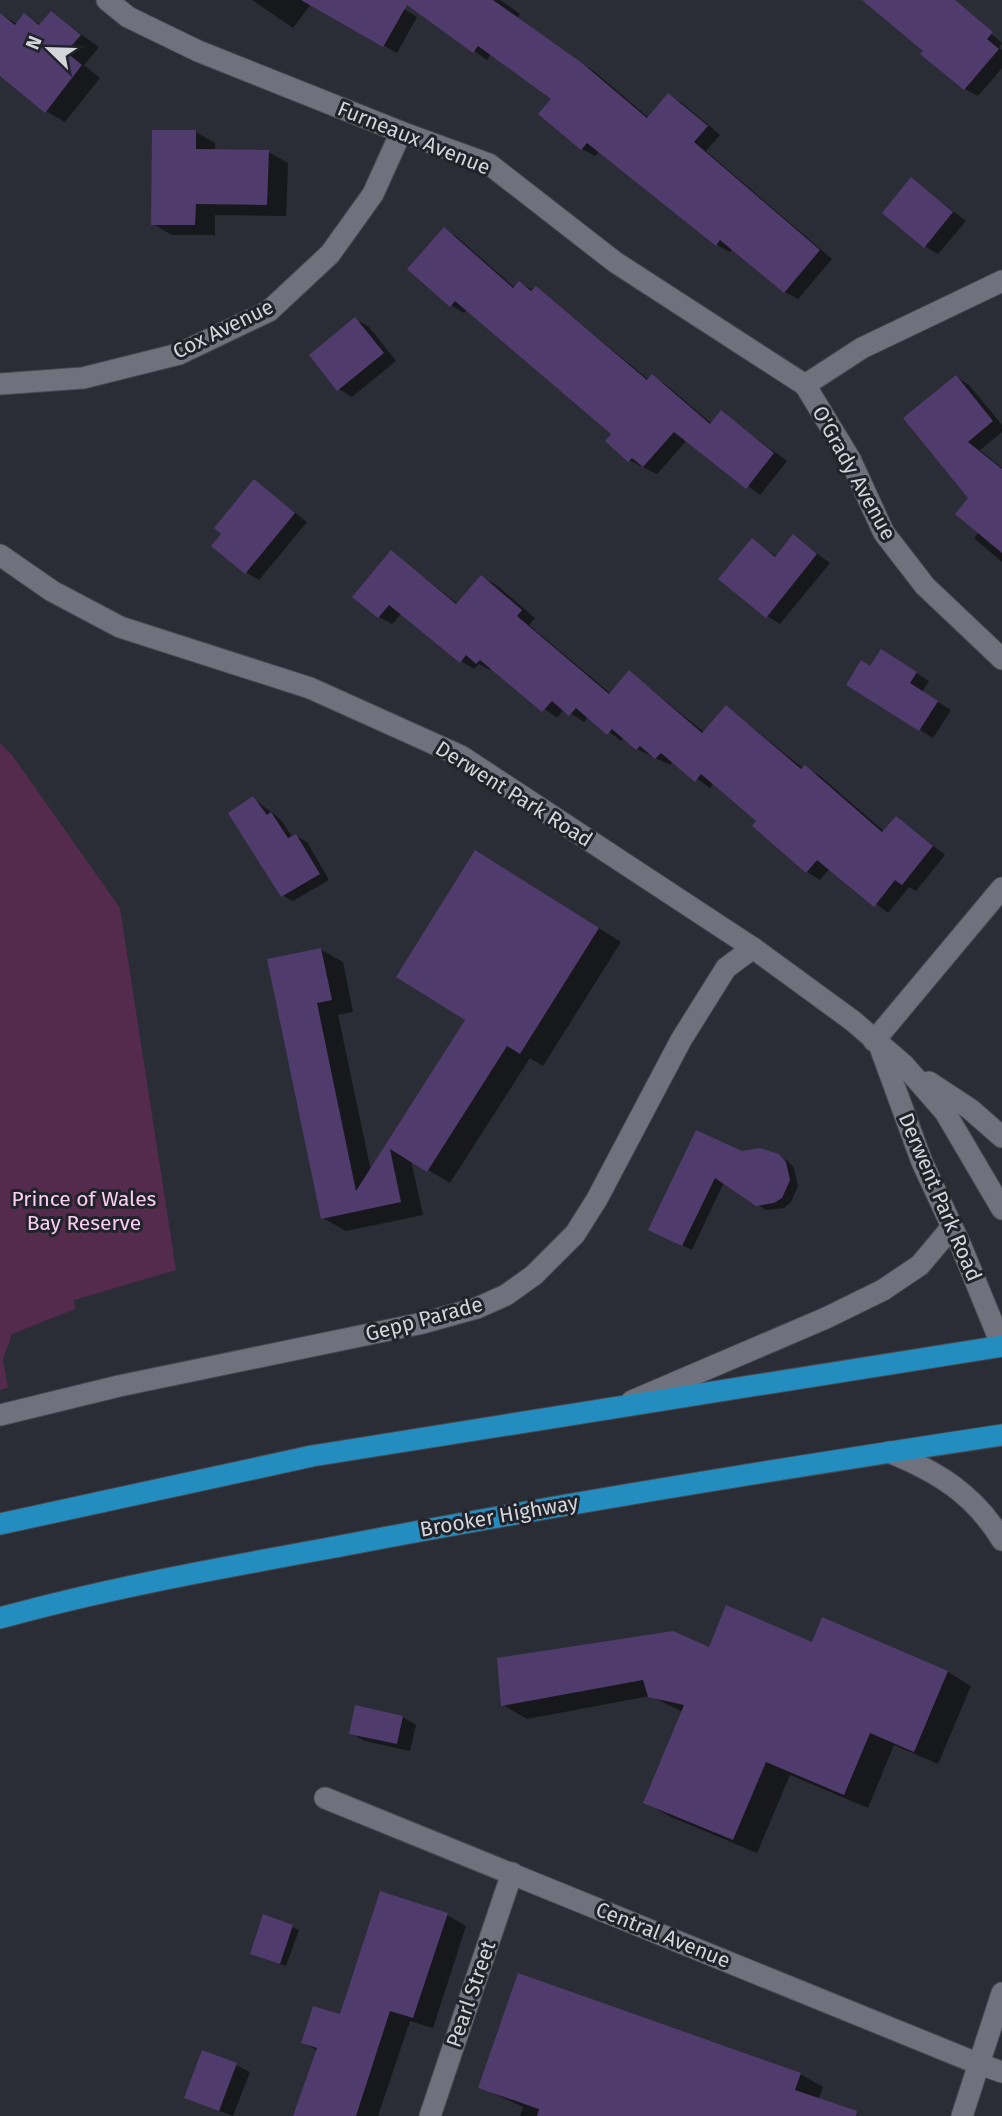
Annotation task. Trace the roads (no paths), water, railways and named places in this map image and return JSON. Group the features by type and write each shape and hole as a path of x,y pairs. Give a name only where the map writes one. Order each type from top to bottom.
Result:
{"highway":[{"path":"0,1524 312,1456 1002,1346"},
{"name":"Brooker Highway","path":"0,1618 72,1598 520,1512 1002,1435"}],"street":[{"name":"Furneaux Avenue","path":"107,0 128,17 198,51 489,164 615,262 805,385"},
{"name":"Cox Avenue","path":"0,384 83,378 179,354 269,312 330,254 373,194 401,132"},
{"name":"O'Grady Avenue","path":"1002,281 862,348 805,385 850,459 884,533 925,586 1002,659"},
{"name":"Derwent Park Road","path":"0,555 52,591 120,627 310,688 461,756 753,948 817,993 904,1065 959,1132 1002,1209"},
{"path":"877,1044 1002,888"},
{"name":"Gepp Parade","path":"0,1415 119,1386 423,1323 477,1308 506,1296 534,1275 575,1234 597,1199 681,1040 726,968 753,948"},
{"name":"Derwent Park Road","path":"877,1044 922,1162 1002,1346"},
{"path":"904,1065 970,1109 1002,1137"},
{"path":"617,1408 826,1318 883,1290 920,1265 952,1227"},
{"path":"889,1452 922,1465 963,1491 1002,1540"},
{"name":"Central Avenue","path":"324,1798 1002,2072"},
{"name":"Pearl Street","path":"430,2116 512,1873"},
{"path":"962,2116 1001,2003"}],"park label":[{"name":"Prince of Wales Bay Reserve","path":"84,1211"}]}
